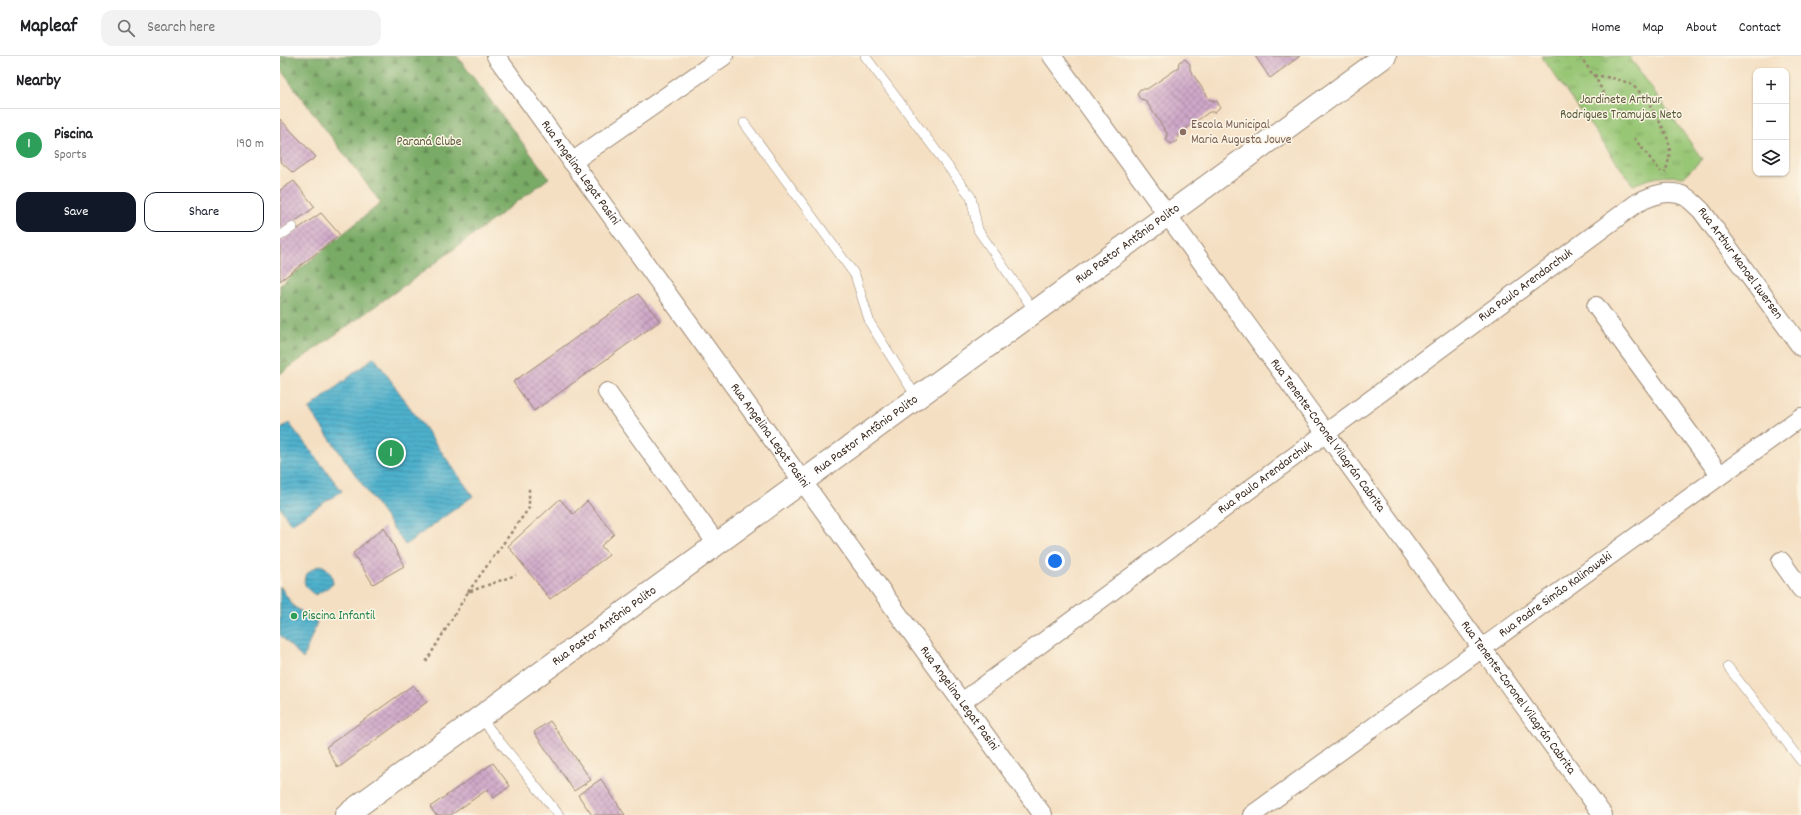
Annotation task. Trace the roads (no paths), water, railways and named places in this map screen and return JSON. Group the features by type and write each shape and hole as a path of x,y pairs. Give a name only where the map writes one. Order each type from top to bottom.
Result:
{"main road":[{"name":"Rua Pastor Antônio Polito","path":"346,815 1386,56"}],"street":[{"name":"Rua Angelina Legat Pasini","path":"496,56 1043,815"},
{"path":"572,162 724,56"},
{"name":"Rua Tenente-Coronel Vilagrán Cabrita","path":"1052,56 1603,815"},
{"name":"Rua Arthur Manoel Iwersen","path":"1670,193 1686,197 1701,210 1801,347"},
{"name":"Rua Paulo Arendarchuk","path":"962,702 1637,204 1652,196 1670,193"},
{"path":"1596,306 1720,475"},
{"path":"607,392 717,544"},
{"name":"Rua Padre Simão Kalinowski","path":"1252,815 1801,417"},
{"path":"1781,562 1801,589"}],"lane":[{"path":"866,56 971,197 978,230 1035,312"},
{"path":"744,122 855,275 870,322 917,398"},
{"path":"280,236 293,227"},
{"path":"1728,667 1801,761"},
{"path":"480,717 556,814"}],"water":[{"path":"374,357 473,496 405,545 309,409"},
{"path":"289,423 342,491 291,524 280,507 280,430"},
{"path":"321,565 327,568 330,572 333,584 316,595 306,587 304,583 306,574"},
{"name":"Piscina Infantil","path":"280,586 293,606 317,622 303,659 280,635"}],"place":[{"name":"Escola Municipal Maria Augusta Jouve","path":"1183,132"},
{"name":"Piscina","path":"391,453"},
{"name":"Piscina Infantil","path":"294,616"}],"park label":[{"name":"Jardinete Arthur Rodrigues Tramujas Neto","path":"1621,108"},
{"name":"Paraná Clube","path":"429,142"}]}
